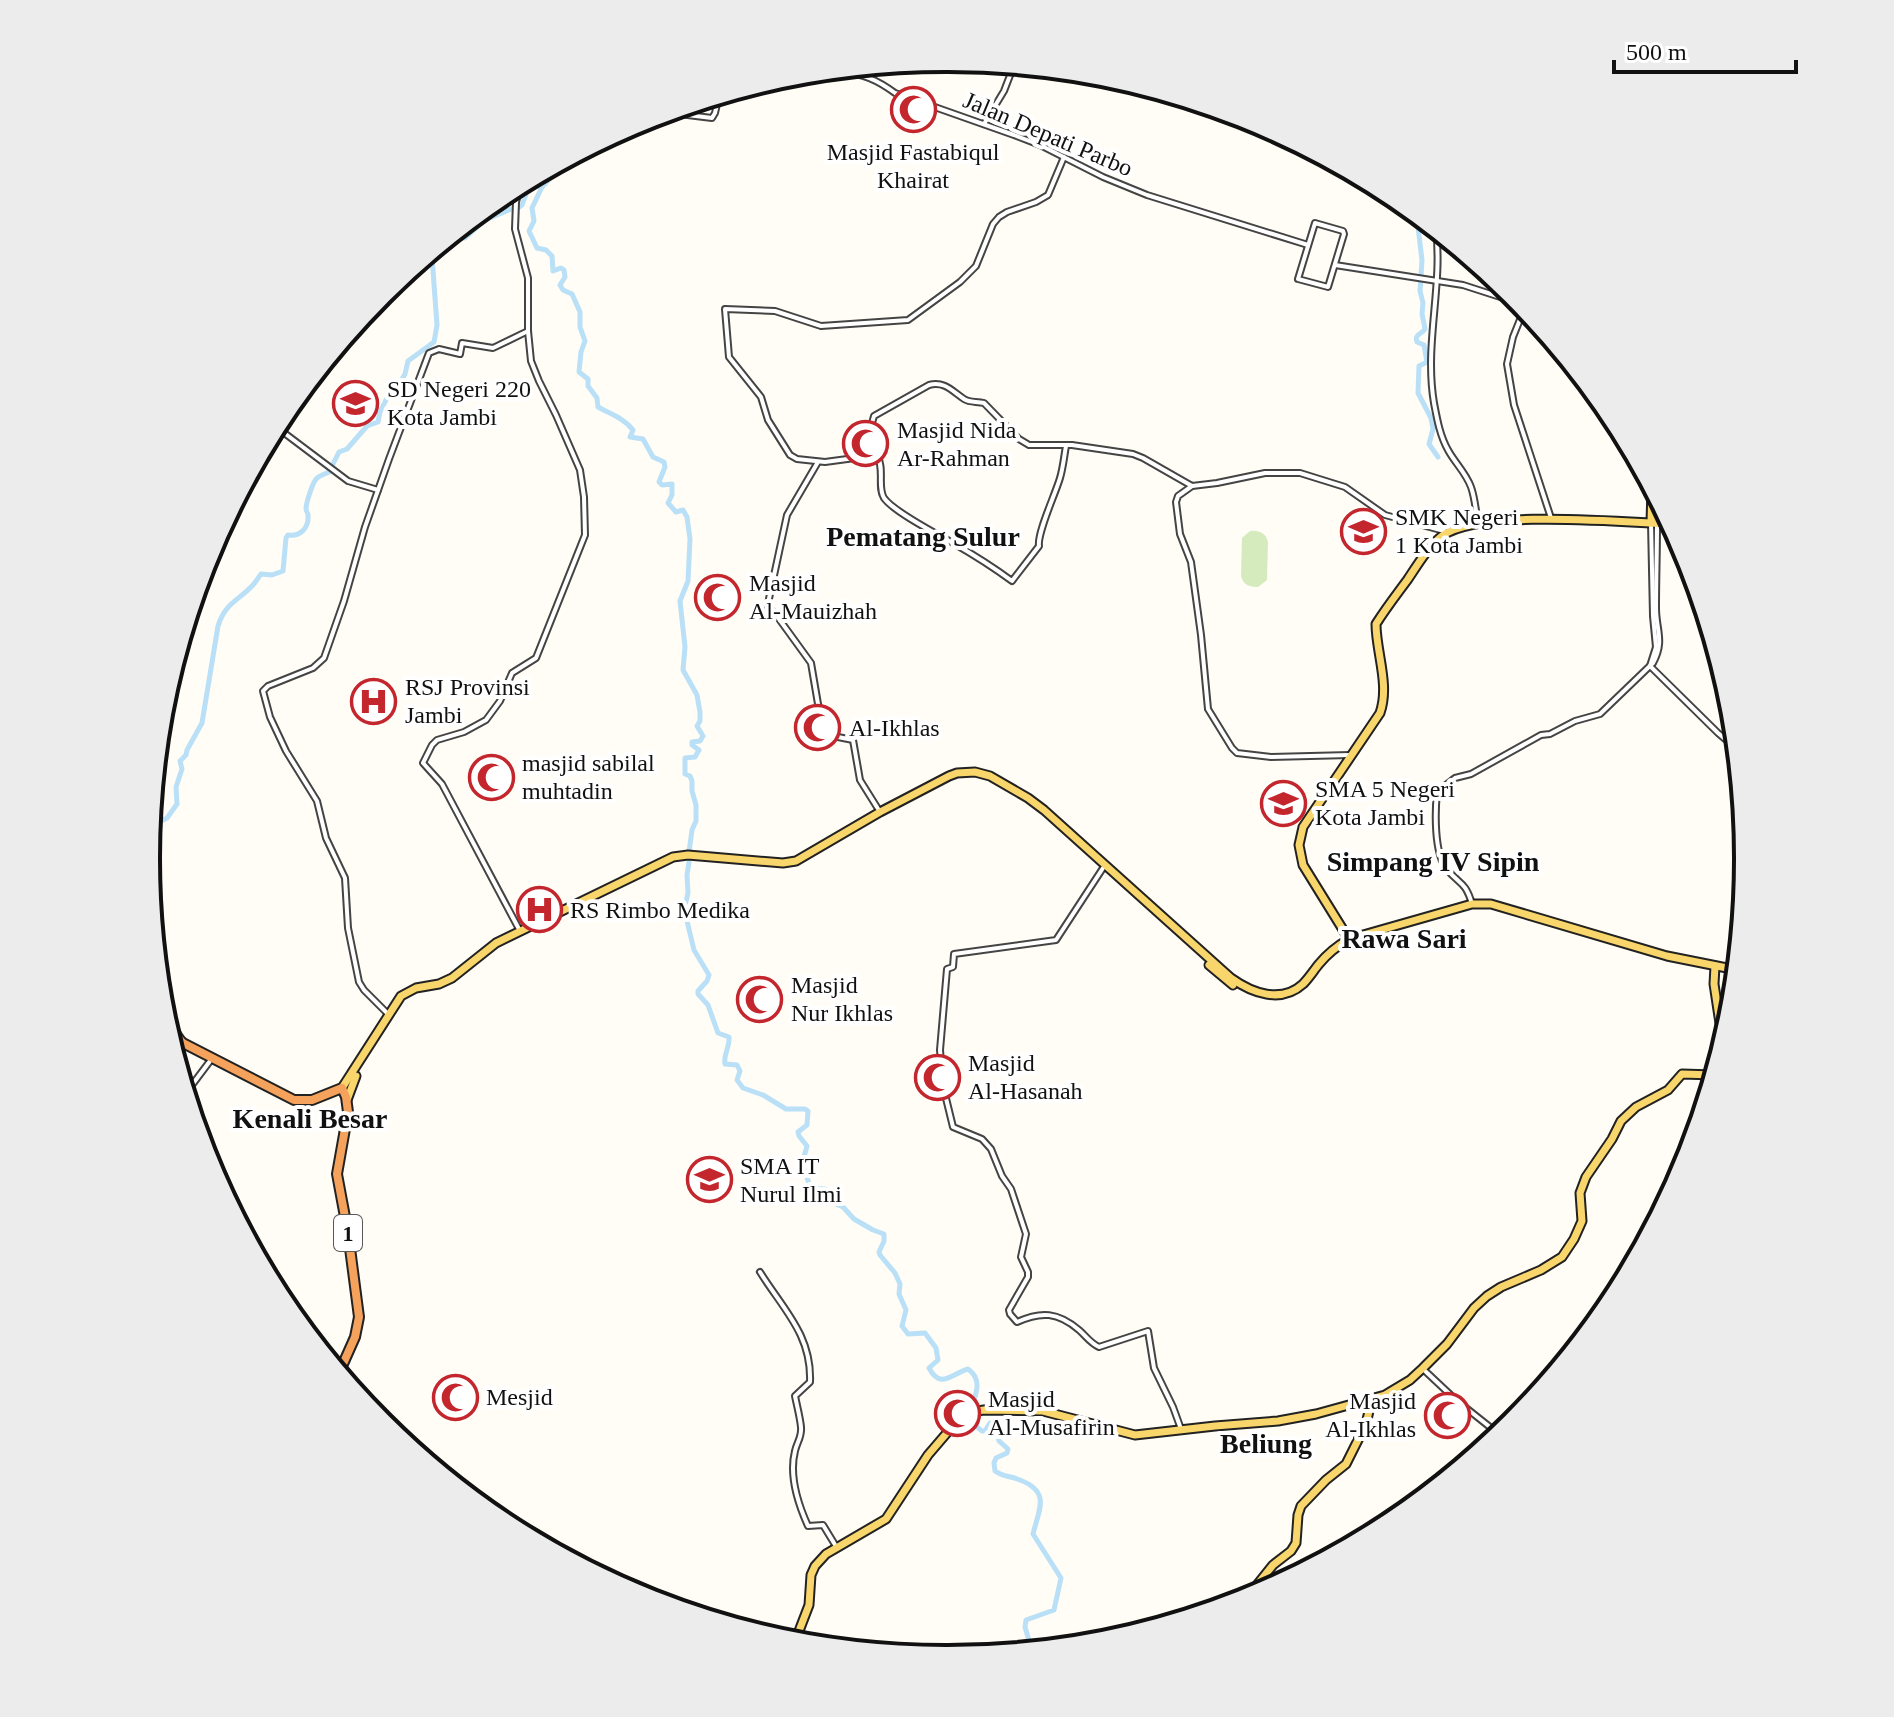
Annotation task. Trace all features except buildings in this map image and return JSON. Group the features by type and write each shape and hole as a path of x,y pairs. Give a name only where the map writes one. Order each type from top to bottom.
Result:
{"highway":[{"path":"183,1043 260,1085"},
{"path":"184,1046 300,1105 341,1095"},
{"name":"1","path":"341,1095 344,1120 335,1156 334,1179 355,1319 342,1359"}],"main road":[{"path":"1653,514 1654,525"},
{"path":"1654,525 1655,518"},
{"path":"1449,533 1490,525 1568,522 1659,525"},
{"path":"1321,800 1382,713 1385,696 1376,626 1427,551 1449,533 1478,524 1568,522"},
{"path":"1351,940 1303,865 1299,851 1302,832 1382,708 1380,657"},
{"path":"341,1095 356,1076 397,1000 406,992 452,978 488,949 521,931 671,859 790,866 802,862 880,812 950,779 965,776 980,774 1025,801 1084,849 1179,935"},
{"path":"852,829 897,804"},
{"path":"1084,849 1179,935 1241,985 1269,995 1298,988 1331,950 1351,940 1462,909 1483,906 1512,912"},
{"path":"341,1095 376,1036 400,1002 408,996 454,981 498,947 605,895 639,874"},
{"path":"1462,909 1472,904 1491,904 1667,958 1726,969"},
{"path":"1714,967 1718,1011"},
{"path":"799,1631 809,1605 813,1570 826,1554 886,1519 928,1455 965,1413 1043,1411 1130,1435 1278,1421 1368,1401 1410,1380 1447,1344 1487,1296 1562,1257 1582,1221 1580,1193 1586,1177 1626,1115 1661,1095 1682,1074 1703,1075"},
{"path":"1262,1579 1296,1543 1301,1506 1346,1464 1366,1424 1368,1401"}],"street":[{"path":"984,124 1010,75"},
{"name":"Jalan Depati Parbo","path":"866,77 906,98 1040,145 1137,191 1308,245"},
{"path":"690,115 712,118 716,107"},
{"path":"1064,157 1048,195 996,219 976,266 960,282 908,320 821,326 775,311 725,309 730,360 761,397 768,420 790,455 818,462 879,457 882,494 886,499 906,515 991,565 1012,581 1039,546 1038,538 1061,476 1066,446"},
{"path":"516,201 515,229 528,278 531,361 579,467 585,535 536,658 512,673 500,701 486,720 464,732 437,740 424,762 441,779 521,931"},
{"path":"1315,223 1343,231 1328,287 1298,279 1308,245 1315,223"},
{"path":"1437,244 1438,280 1430,364 1434,403 1446,446 1471,488 1478,524"},
{"path":"1335,265 1438,280 1497,296"},
{"path":"1519,319 1507,364 1514,405 1551,520"},
{"path":"388,1014 364,990 358,979 348,928 345,878 326,838 317,801 286,751 263,693 268,686 313,668 324,658 365,527 429,353 439,349 460,354 462,343 493,348 528,331"},
{"path":"875,455 874,416 935,383 952,389 968,401 984,403 1019,439 1029,445 1072,445 1139,456 1192,486"},
{"path":"285,434 348,481 378,490"},
{"path":"818,462 789,509 767,608 774,612 811,663 818,704 828,735 853,740 860,780 880,812"},
{"path":"1350,755 1271,757 1241,754 1232,748 1208,709 1191,562 1180,534 1178,496 1192,486 1265,473 1300,473 1345,487 1385,515 1449,533"},
{"path":"1472,904 1467,887 1440,858 1436,794 1455,778 1471,774 1541,735 1600,714 1653,666 1656,647 1654,525"},
{"path":"1653,666 1724,737"},
{"path":"1103,868 1056,940 956,953 953,967 945,972 940,1044 944,1094 955,1128 982,1139 991,1149 1014,1196 1026,1234 1021,1257 1028,1277 1009,1310 1010,1314 1017,1322 1039,1314 1052,1314 1076,1327 1099,1347 1148,1331 1154,1368 1181,1429"},
{"path":"193,1083 210,1061"},
{"path":"760,1272 803,1336 810,1363 810,1382 795,1396 801,1428 800,1441 795,1450 794,1480 807,1525 825,1526 837,1548"},
{"path":"1423,1368 1489,1428"}],"green space":[{"path":"1250,531 1262,533 1268,542 1267,580 1258,587 1247,585 1241,576 1242,538"}],"waterway":[{"path":"547,181 532,208 534,221 529,231 537,248 546,250 552,256 553,271 564,270 565,277 560,285 572,294 580,312 580,327 585,341 579,372 588,379 598,407 625,422 633,430 630,437 643,439 653,457 664,462 659,482 662,485 672,484 668,503 676,512 683,510 687,517 690,539 688,581 680,601 685,647 683,670 697,695 700,712 697,726 703,736 700,741 692,742 699,750 695,757 685,758 685,774 692,781 696,805 689,852"},
{"path":"518,208 526,195"},
{"path":"495,216 511,209"},
{"path":"1418,230 1422,260 1420,291 1425,329 1416,339 1424,345 1427,362 1419,366 1418,393 1431,418 1433,429 1429,444 1438,457"},
{"path":"464,238 470,234"},
{"path":"161,821 177,804 176,787 182,769 180,761 202,723 218,626 224,612 261,574 272,575 283,571 286,538 305,528 307,502 315,480 329,472 339,452 347,449 367,426 378,422 392,388 405,374 408,361 434,342 437,325 432,263"},
{"path":"689,862 685,906 687,921 694,950 709,975 698,994 708,1005 718,1033 729,1037 725,1064 737,1065 740,1071 737,1080 743,1088 763,1095 786,1109 808,1111 807,1125 798,1132 807,1146 802,1164 810,1186 828,1190 831,1202 843,1207 854,1219 884,1234 879,1252 900,1284 899,1294 906,1310 902,1326 908,1334 925,1333 936,1348 938,1360 929,1368 933,1375 947,1379 968,1369 974,1375 977,1389 970,1416 972,1421 982,1431 995,1422 999,1441 1008,1449 1007,1453 996,1458 995,1471 1030,1485 1039,1496 1040,1509 1033,1534 1061,1578 1054,1610 1026,1620 1029,1640"}],"place":[{"name":"Masjid Fastabiqul Khairat","path":"913,110"},
{"name":"SD Negeri 220 Kota Jambi","path":"356,403"},
{"name":"Masjid Nida Ar-Rahman","path":"866,444"},
{"name":"SMK Negeri 1 Kota Jambi","path":"1364,531"},
{"name":"Masjid Al-Mauizhah","path":"718,597"},
{"name":"RSJ Provinsi Jambi","path":"374,701"},
{"name":"Al-Ikhlas","path":"818,728"},
{"name":"masjid sabilal muhtadin","path":"491,777"},
{"name":"SMA 5 Negeri Kota Jambi","path":"1284,803"},
{"name":"RS Rimbo Medika","path":"539,910"},
{"name":"Masjid Nur Ikhlas","path":"760,999"},
{"name":"Masjid Al-Hasanah","path":"937,1077"},
{"name":"SMA IT Nurul Ilmi","path":"709,1180"},
{"name":"Mesjid","path":"455,1397"},
{"name":"Masjid Al-Musafirin","path":"957,1413"},
{"name":"Masjid Al-Ikhlas","path":"1447,1415"}],"district":[{"name":"Pematang Sulur","path":"923,536"},
{"name":"Simpang IV Sipin","path":"1433,861"},
{"name":"Rawa Sari","path":"1404,938"},
{"name":"Kenali Besar","path":"310,1118"},
{"name":"Beliung","path":"1266,1443"}]}
